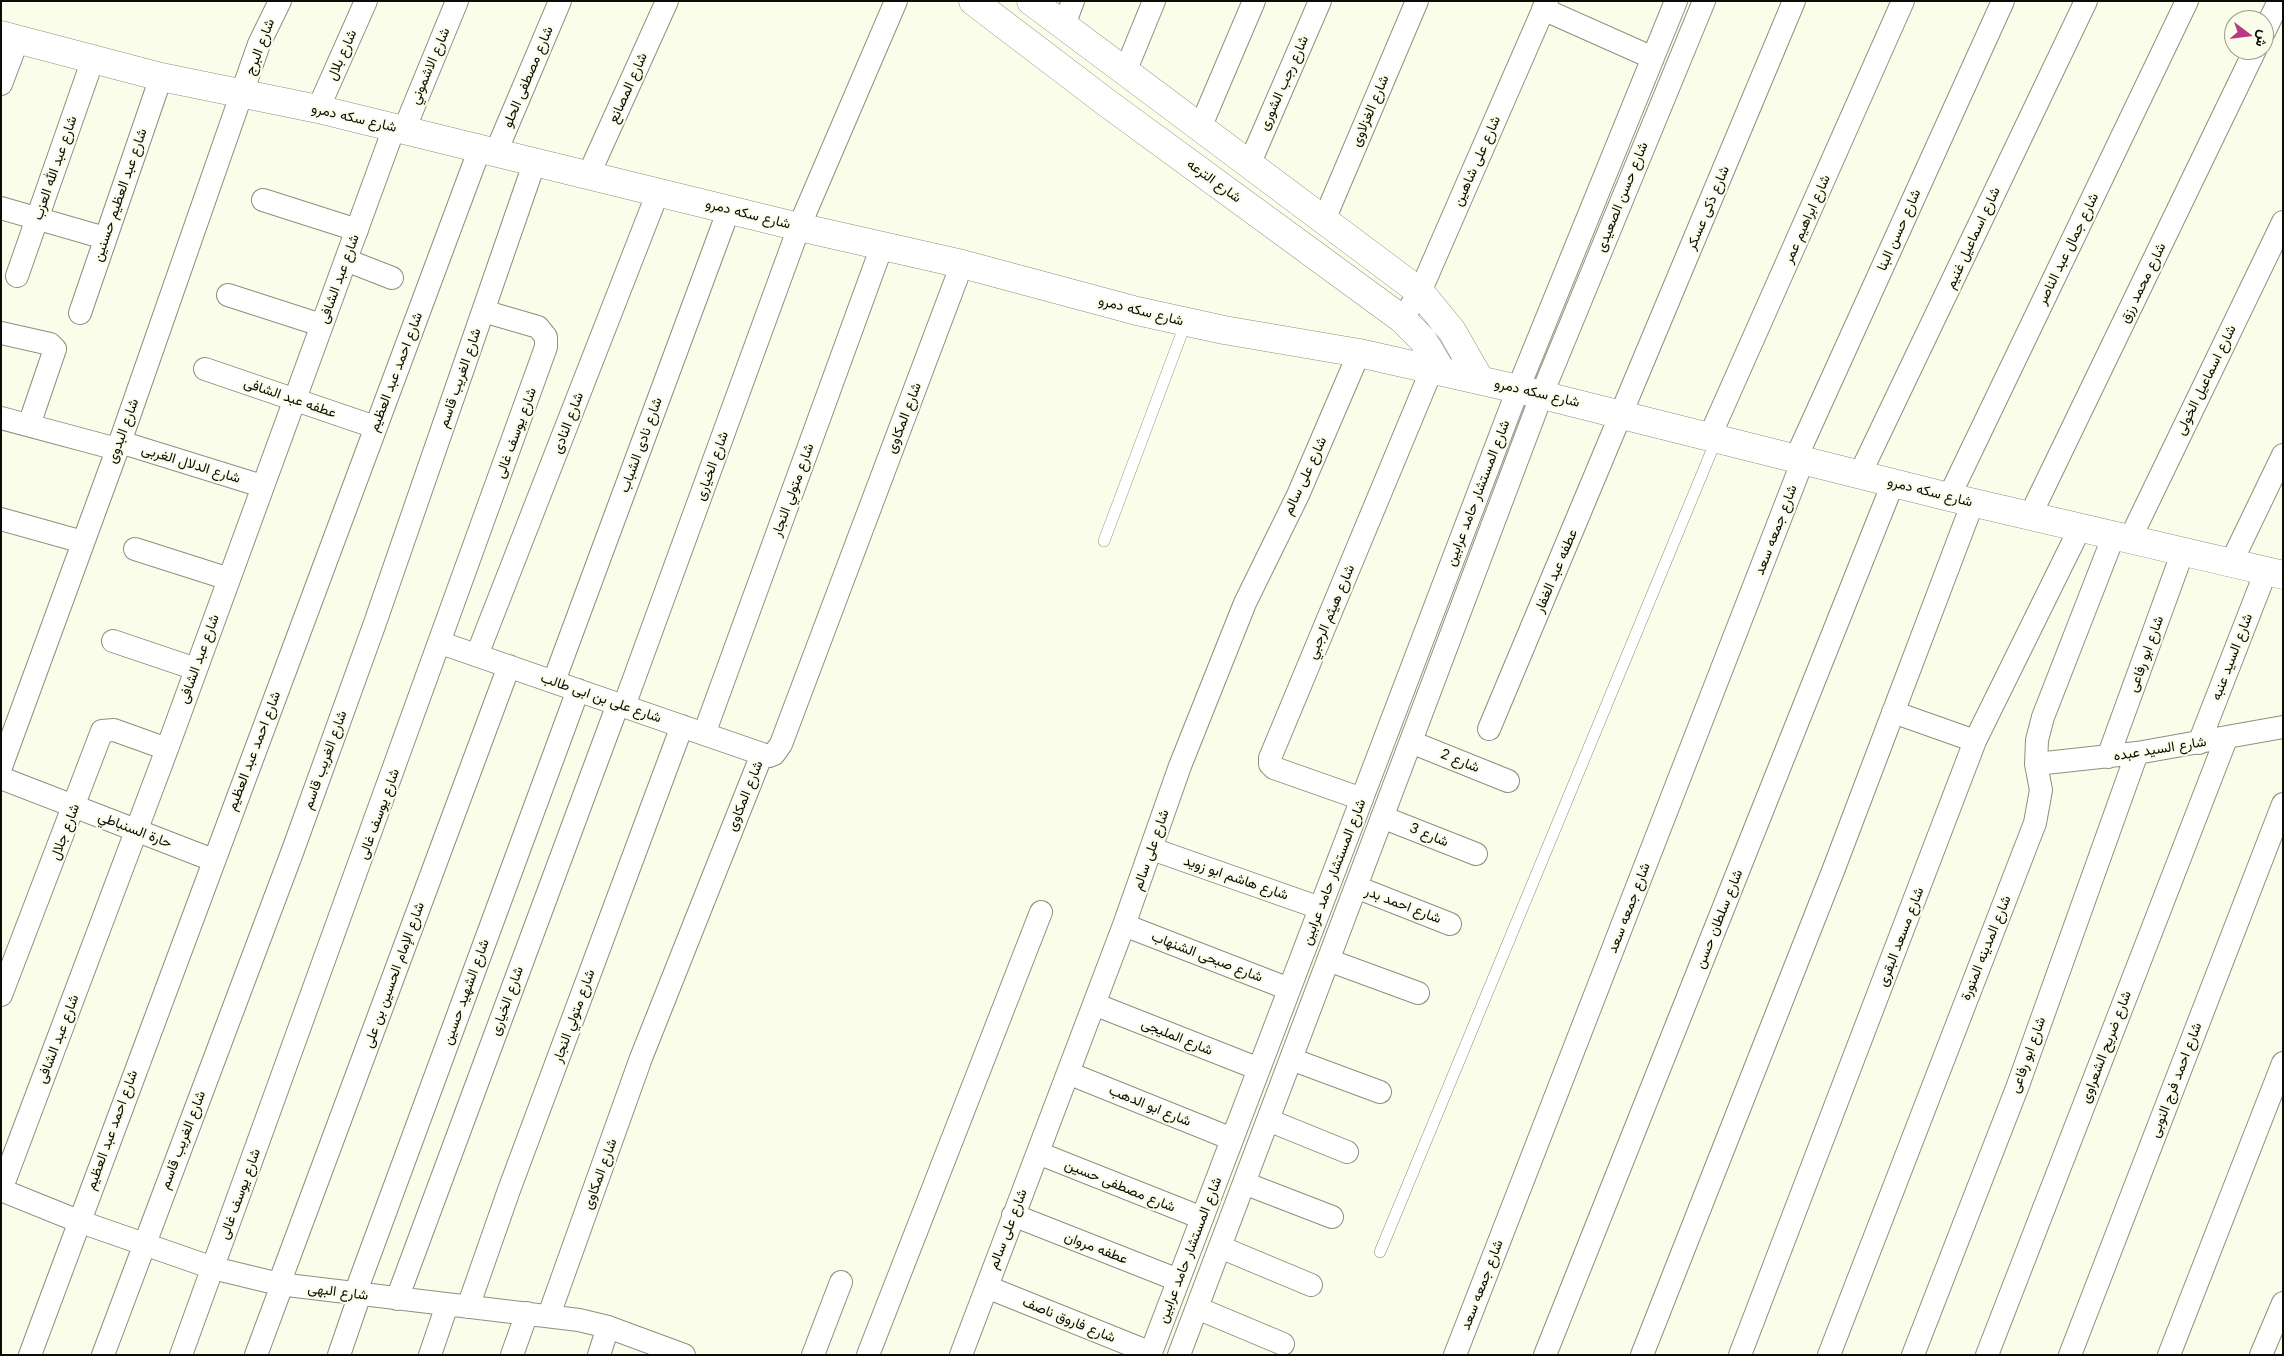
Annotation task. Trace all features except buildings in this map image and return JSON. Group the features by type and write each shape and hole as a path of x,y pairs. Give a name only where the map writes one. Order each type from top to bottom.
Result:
{"main road":[{"name":"شارع الترعه","path":"973,1 1107,103 1402,319 1423,340 1437,371"},
{"path":"1032,1 1068,13 1125,72 1420,292 1452,331 1480,380"},
{"name":"شارع سكه دمرو","path":"10,37 161,77 318,109 799,227 962,264 1137,311 1186,322 1359,353 1530,391 1961,500 2274,573"}],"street":[{"name":"شارع البرج","path":"242,93 270,19 280,1"},
{"name":"شارع بلال","path":"318,109 366,1"},
{"name":"شارع الاشموني","path":"399,129 457,1"},
{"name":"شارع مصطفى الحلو","path":"488,150 560,1"},
{"name":"شارع المصانع","path":"589,174 667,1"},
{"name":"شارع الخيارى","path":"397,1299 799,227 896,1"},
{"path":"1125,72 1154,1"},
{"path":"1200,128 1254,1"},
{"name":"شارع رجب الشورى","path":"1249,165 1320,1"},
{"name":"شارع الغزلاوى","path":"1324,220 1417,1"},
{"name":"شارع حسن الصعيدى","path":"1530,391 1640,89 1676,1"},
{"name":"شارع حسن الصعيدى","path":"1530,391 1662,99 1704,1"},
{"name":"شارع ذكى عسكر","path":"1622,414 1794,1"},
{"name":"شارع ابراهيم عمر","path":"1714,437 1903,1"},
{"name":"شارع حسن البنا","path":"1800,459 2003,1"},
{"name":"شارع اسماعيل غنيم","path":"1860,474 2086,1"},
{"name":"شارع جمال عبد الناصر","path":"1642,1355 1893,712 1961,500 2187,1"},
{"name":"شارع على شاهين","path":"1402,319 1420,292 1545,5"},
{"path":"1545,5 1653,58"},
{"path":"1,84 10,37"},
{"name":"شارع عبد الله العزب","path":"16,276 93,59"},
{"name":"شارع محمد رزق","path":"2030,516 2250,60"},
{"name":"شارع عبد العظيم حسنين","path":"80,313 161,77"},
{"path":"1640,89 1662,99"},
{"name":"شارع البدوى","path":"1,767 9,723 83,542 242,93"},
{"name":"شارع عبد الشافى","path":"1,1190 167,749 321,325 357,230 399,129"},
{"name":"شارع احمد عبد العظيم","path":"30,1355 78,1221 375,427 488,150"},
{"name":"شارع الغريب قاسم","path":"103,1355 346,705 534,161"},
{"name":"شارع النادى","path":"476,655 658,192"},
{"path":"264,200 357,230"},
{"path":"1,208 105,238"},
{"name":"شارع نادى الشباب","path":"554,682 729,209"},
{"name":"شارع اسماعيل الخولى","path":"2122,537 2283,222"},
{"name":"شارع متولي النجار","path":"704,734 882,246"},
{"path":"346,260 392,278"},
{"name":"شارع المكاوى","path":"549,1316 641,1058 762,754 769,756 774,754 781,744 962,264"},
{"path":"228,294 321,325"},
{"name":"شارع يوسف غالى","path":"181,1355 441,643 546,347 546,338 538,327 483,311"},
{"path":"1,333 50,344 56,349 29,425"},
{"name":"شارع على سالم","path":"961,1355 1124,925 1180,766 1245,603 1298,495 1359,353"},
{"name":"عطفه عبد الشافى","path":"205,369 375,427"},
{"name":"شارع هيثم الرجبي","path":"1362,799 1274,768 1270,764 1270,758 1437,371"},
{"name":"شارع المستشار حامد عرابين","path":"1179,1355 1411,742 1530,391"},
{"name":"شارع المستشار حامد عرابين","path":"1150,1354 1362,799 1530,391"},
{"name":"عطفه عبد الغفار","path":"1489,729 1622,414"},
{"name":"شارع الدلال الغربى","path":"1,418 118,445 262,486"},
{"path":"2231,563 2283,455"},
{"name":"شارع جمعه سعد","path":"1454,1355 1800,459"},
{"name":"شارع سلطان حسن","path":"1545,1355 1892,483"},
{"path":"1,519 83,542"},
{"name":"شارع مسعد البقرى","path":"1740,1355 1975,741 2080,528"},
{"name":"شارع المدينه المنورة","path":"1829,1355 2035,823 2041,790 2036,764 2037,740 2044,717 2122,537"},
{"path":"135,549 228,579"},
{"name":"شارع ابو رفاعى","path":"2108,757 2183,552"},
{"name":"شارع السيد عنبه","path":"2199,743 2274,573"},
{"path":"113,641 196,669"},
{"name":"شارع على بن ابى طالب","path":"441,643 762,754"},
{"name":"شارع الإمام الحسين بن على","path":"256,1355 509,666"},
{"name":"شارع الشهيد حسين","path":"339,1355 357,1294 578,690"},
{"path":"1893,712 1975,741"},
{"name":"شارع متولي النجار","path":"430,1355 458,1306 512,1181 682,726"},
{"name":"شارع السيد عبده","path":"2036,764 2136,753 2226,739 2283,727"},
{"name":"شارع جلال","path":"1,995 102,732 114,730 167,749"},
{"name":"شارع ضريح الشعراوى","path":"1987,1355 2226,739"},
{"name":"شارع 2","path":"1411,742 1508,781"},
{"name":"شارع ابو رفاعى","path":"1912,1355 2016,1088 2136,753"},
{"name":"حارة السنباطي","path":"1,778 213,860"},
{"name":"شارع احمد فرج النوبى","path":"2070,1355 2283,804"},
{"name":"شارع 3","path":"1382,817 1476,854"},
{"name":"شارع هاشم ابو زويد","path":"1152,848 1320,908"},
{"name":"شارع احمد بدر","path":"1356,887 1450,924"},
{"path":"868,1355 1041,912"},
{"name":"شارع صبحى الشنهاب","path":"1124,925 1290,989"},
{"path":"1328,960 1418,993"},
{"name":"شارع المليجى","path":"1094,1004 1259,1069"},
{"path":"1291,1059 1380,1092"},
{"path":"2169,1355 2283,1063"},
{"name":"شارع ابو الدهب","path":"1068,1073 1232,1139"},
{"path":"1268,1120 1348,1152"},
{"name":"شارع مصطفى حسين","path":"1038,1153 1202,1218"},
{"path":"1244,1183 1332,1217"},
{"name":"شارع البهى","path":"1,1190 78,1221 213,1268 281,1284 549,1316 608,1327 684,1355"},
{"name":"عطفه مروان","path":"1013,1215 1178,1280"},
{"path":"1220,1247 1311,1285"},
{"path":"812,1355 841,1282"},
{"name":"شارع فاروق ناصف","path":"987,1287 1150,1354"},
{"path":"2261,1355 2283,1303"},
{"path":"1197,1308 1283,1344"},
{"path":"512,1355 526,1313"},
{"path":"599,1355 608,1327"}],"lane":[{"path":"1104,541 1186,322"},
{"path":"1380,1252 1714,437"}]}
